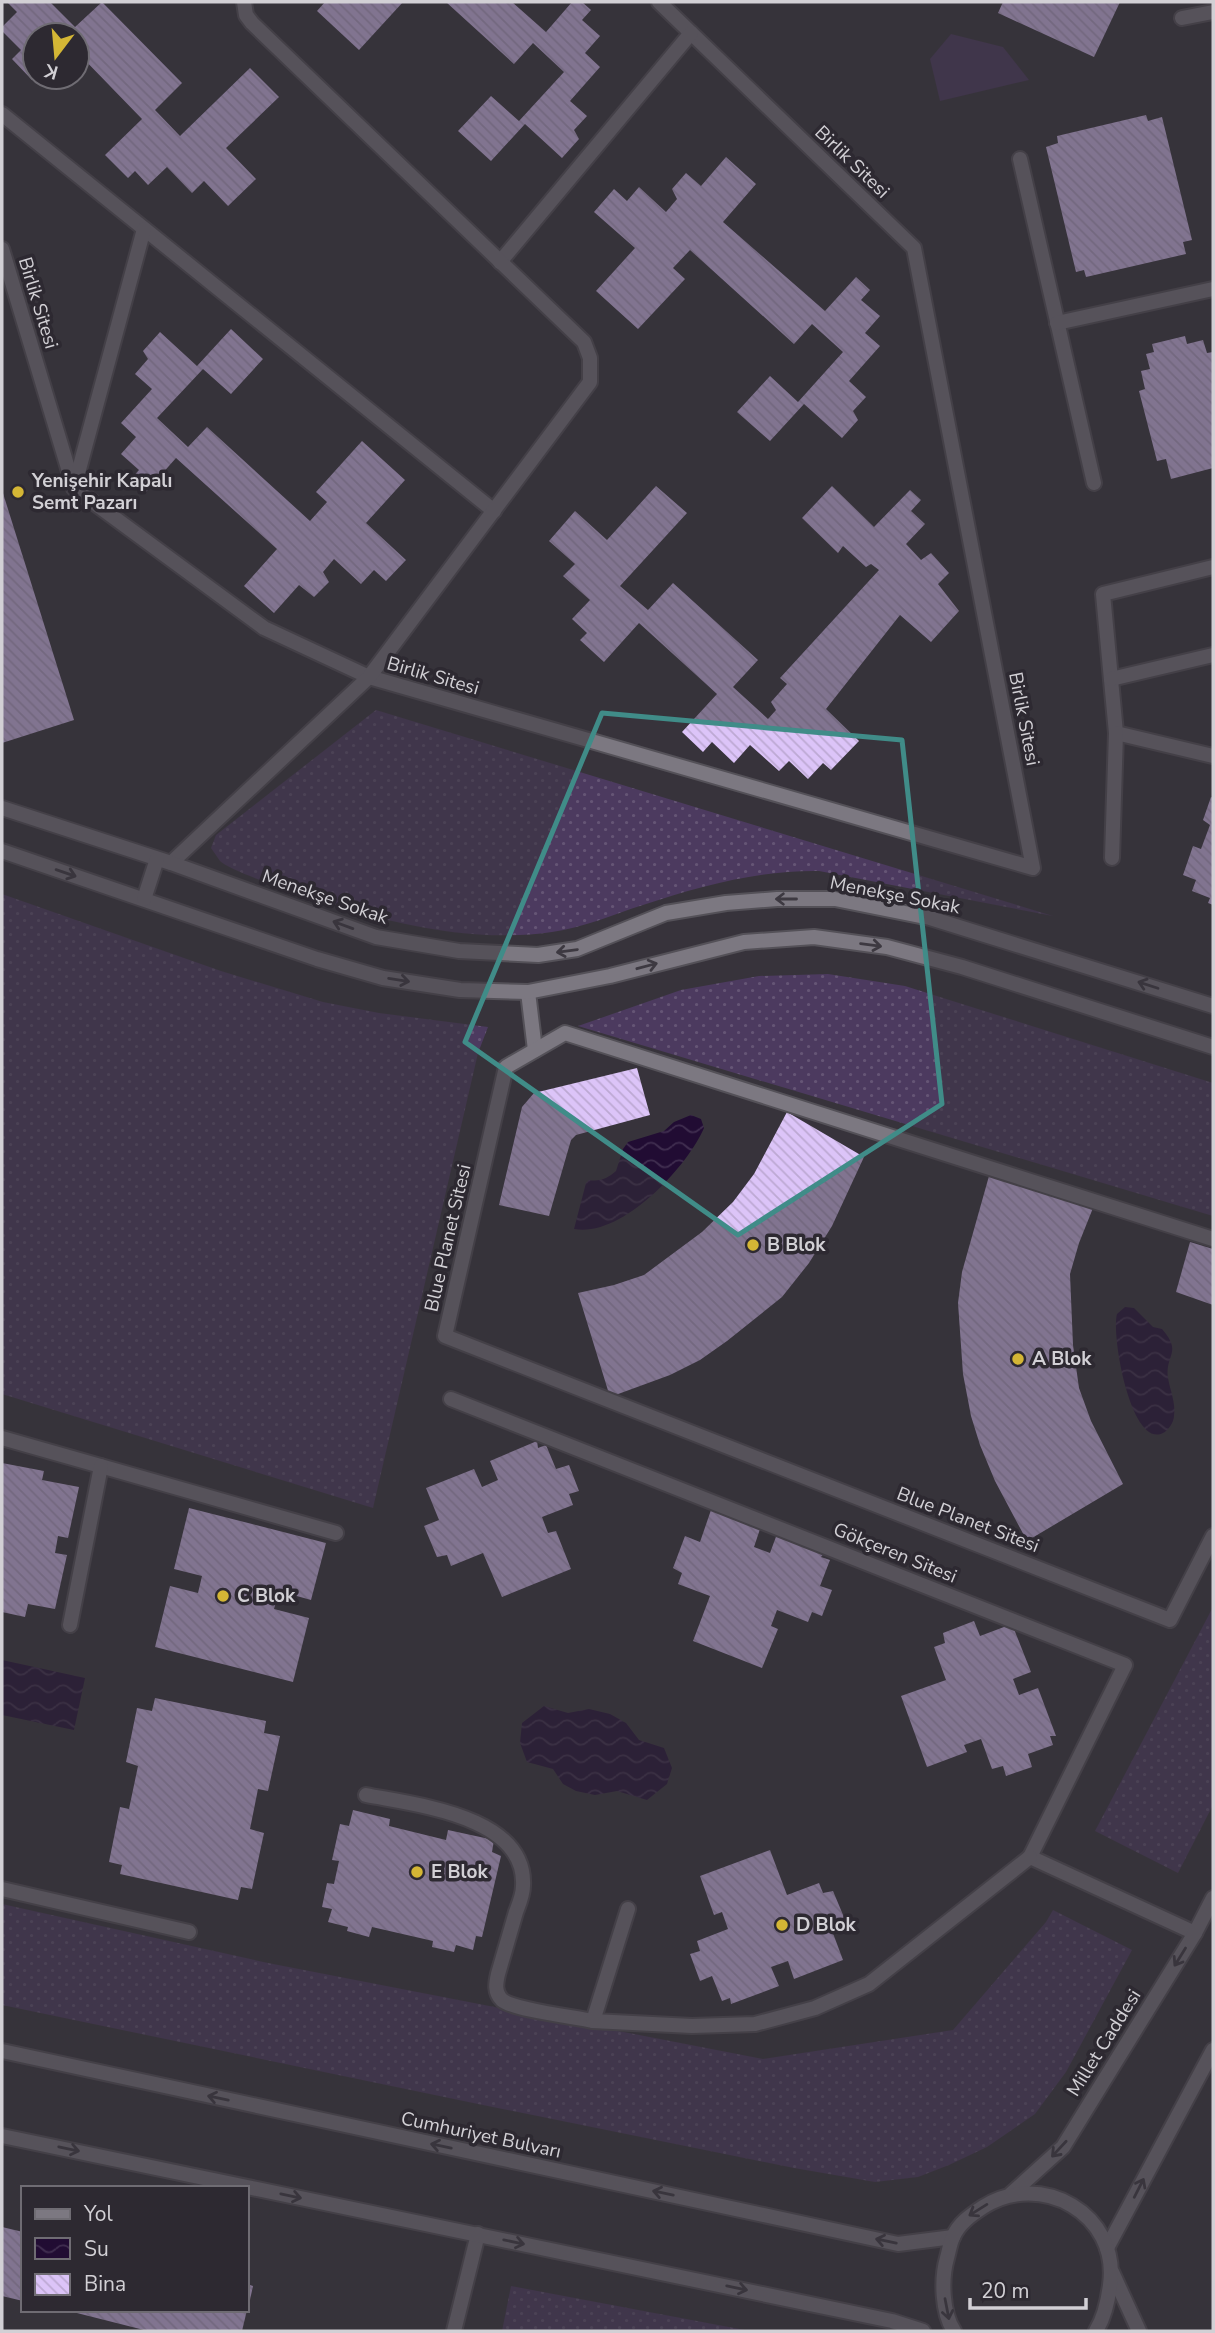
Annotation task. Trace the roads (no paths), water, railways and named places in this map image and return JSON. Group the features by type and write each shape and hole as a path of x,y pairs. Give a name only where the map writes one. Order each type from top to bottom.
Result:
{"street":[{"name":"Birlik Sitesi","path":"164,861 369,677 590,382 590,358 584,342 252,23 246,15 244,2"},
{"name":"Birlik Sitesi","path":"2,249 74,488 264,628 369,677 1033,868 914,248 659,2"},
{"path":"1182,18 1213,12"},
{"path":"500,262 691,33"},
{"path":"2,114 494,512"},
{"path":"1020,159 1094,483"},
{"path":"74,488 144,229"},
{"path":"1057,323 1213,289"},
{"path":"1112,858 1116,733 1103,594 1213,567"},
{"path":"1111,679 1213,655"},
{"path":"1116,733 1213,756"},
{"name":"Menekşe Sokak","path":"2,808 164,861 376,937 459,951 538,955 578,949 666,913 726,903 777,899 835,899 930,918 1213,1006"},
{"path":"2,851 317,959 383,978 460,990 528,992 611,975 744,942 814,937 887,947 949,963 1213,1047"},
{"path":"144,899 164,861"},
{"path":"528,992 535,1050"},
{"name":"Blue Planet Sitesi","path":"1213,1239 565,1033 506,1066 445,1336 1171,1620 1213,1536"},
{"name":"Gökçeren Sitesi","path":"366,1795 445,1811 493,1831 503,1838 518,1858 523,1873 523,1889 495,1984 497,1993 505,2002 593,2021 692,2026 755,2024 815,2008 869,1984 1030,1857 1125,1665 451,1399"},
{"path":"2,1438 336,1532"},
{"path":"71,1625 101,1466"},
{"path":"1030,1857 1195,1933"},
{"path":"2,1889 189,1932"},
{"name":"Millet Caddesi","path":"1011,2194 1063,2147 1195,1933 1213,1898"},
{"path":"593,2021 628,1909"},
{"path":"1107,2248 1213,2050"},
{"name":"Cumhuriyet Bulvarı","path":"2,2051 898,2244 953,2237"},
{"path":"2,2136 245,2186"},
{"path":"248,2187 892,2321 923,2331"},
{"path":"954,2331 950,2326 945,2301 944,2270 953,2237 967,2217 992,2202 1011,2194 1032,2193 1056,2197 1077,2208 1094,2225 1107,2248 1112,2272 1139,2331"},
{"path":"454,2331 478,2234"},
{"path":"1096,2331 1109,2299 1112,2272"}],"water":[{"path":"691,1115 701,1119 704,1128 683,1162 651,1196 612,1222 593,1229 574,1229 586,1183 589,1180 604,1179 616,1171 628,1142 664,1131 674,1122"},
{"path":"1125,1307 1134,1308 1153,1327 1162,1329 1171,1343 1168,1378 1174,1401 1174,1416 1163,1433 1152,1433 1141,1424 1126,1387 1120,1365 1116,1326 1117,1314"},
{"path":"2,1660 85,1678 74,1730 2,1715"},
{"path":"544,1706 568,1713 589,1709 610,1714 626,1723 639,1740 664,1748 672,1768 667,1784 647,1800 617,1791 595,1795 576,1791 563,1784 553,1769 527,1762 520,1743 522,1723"}],"place":[{"name":"Yenişehir Kapalı Semt Pazarı","path":"18,492"},
{"name":"B Blok","path":"753,1245"},
{"name":"A Blok","path":"1018,1359"},
{"name":"C Blok","path":"223,1596"},
{"name":"E Blok","path":"417,1872"},
{"name":"D Blok","path":"782,1925"}]}
